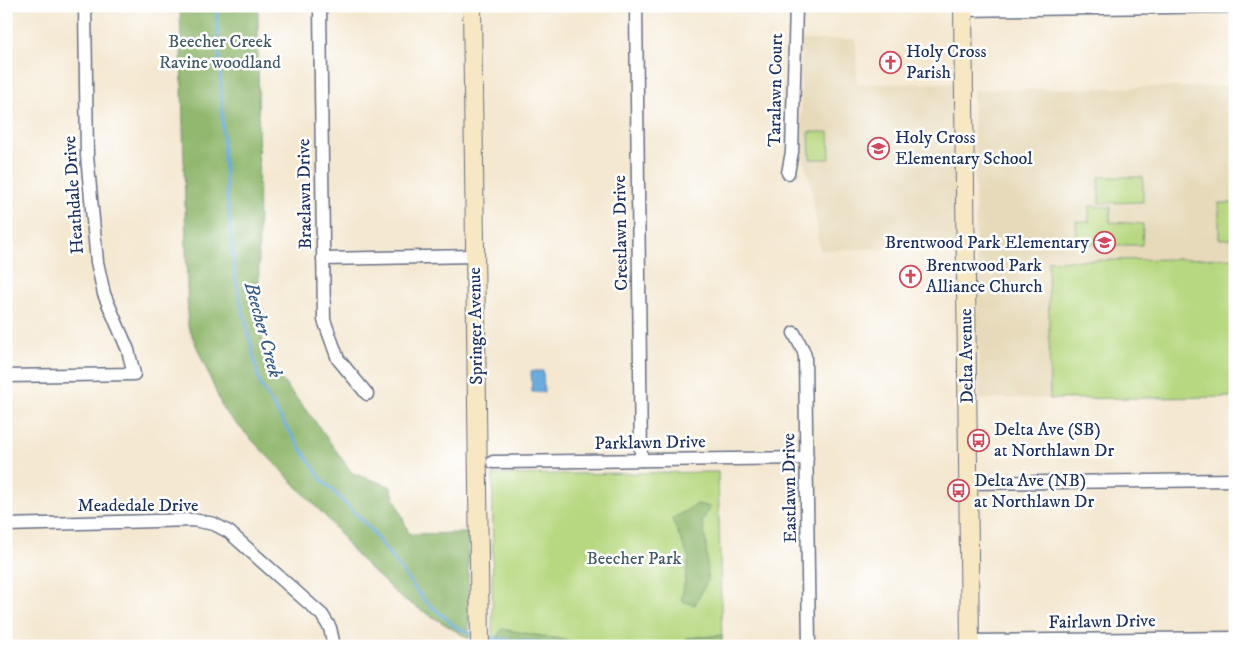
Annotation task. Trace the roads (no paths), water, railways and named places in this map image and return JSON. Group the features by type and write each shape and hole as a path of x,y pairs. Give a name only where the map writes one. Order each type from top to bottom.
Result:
{"street":[{"name":"Heathdale Drive","path":"6,376 134,374 128,350 104,294 97,262 86,156 84,6"},
{"name":"Braelawn Drive","path":"320,6 323,258 475,256"},
{"name":"Springer Avenue","path":"472,6 480,646"},
{"name":"Crestlawn Drive","path":"636,6 641,460"},
{"name":"Taralawn Court","path":"788,173 792,152 796,6"},
{"path":"963,8 1235,6"},
{"name":"Delta Avenue","path":"963,8 970,643"},
{"path":"323,258 324,320 338,359 367,394"},
{"name":"Eastlawn Drive","path":"794,333 805,356 810,646"},
{"name":"Parklawn Drive","path":"493,462 807,458"},
{"path":"968,483 1235,480"},
{"name":"Meadedale Drive","path":"6,525 193,520 214,524 229,532 322,615 330,628 334,646"},
{"name":"Fairlawn Drive","path":"970,643 1235,638"}],"water":[{"path":"531,371 543,371 544,392 532,392"}],"waterway":[{"name":"Beecher Creek","path":"216,6 224,161 235,277 260,384 322,480 368,526 423,599 456,627 473,635"},
{"name":"Beecher Creek","path":"489,638 557,646"}],"place":[{"name":"Holy Cross Parish","path":"890,62"},
{"name":"Holy Cross Elementary School","path":"879,148"},
{"name":"Brentwood Park Elementary","path":"1105,243"},
{"name":"Brentwood Park Alliance Church","path":"910,276"},
{"name":"Delta Ave (SB) at Northlawn Dr","path":"978,440"},
{"name":"Delta Ave (NB) at Northlawn Dr","path":"958,491"}],"park label":[{"name":"Beecher Creek Ravine woodland","path":"220,52"},
{"name":"Beecher Park","path":"634,559"}]}
